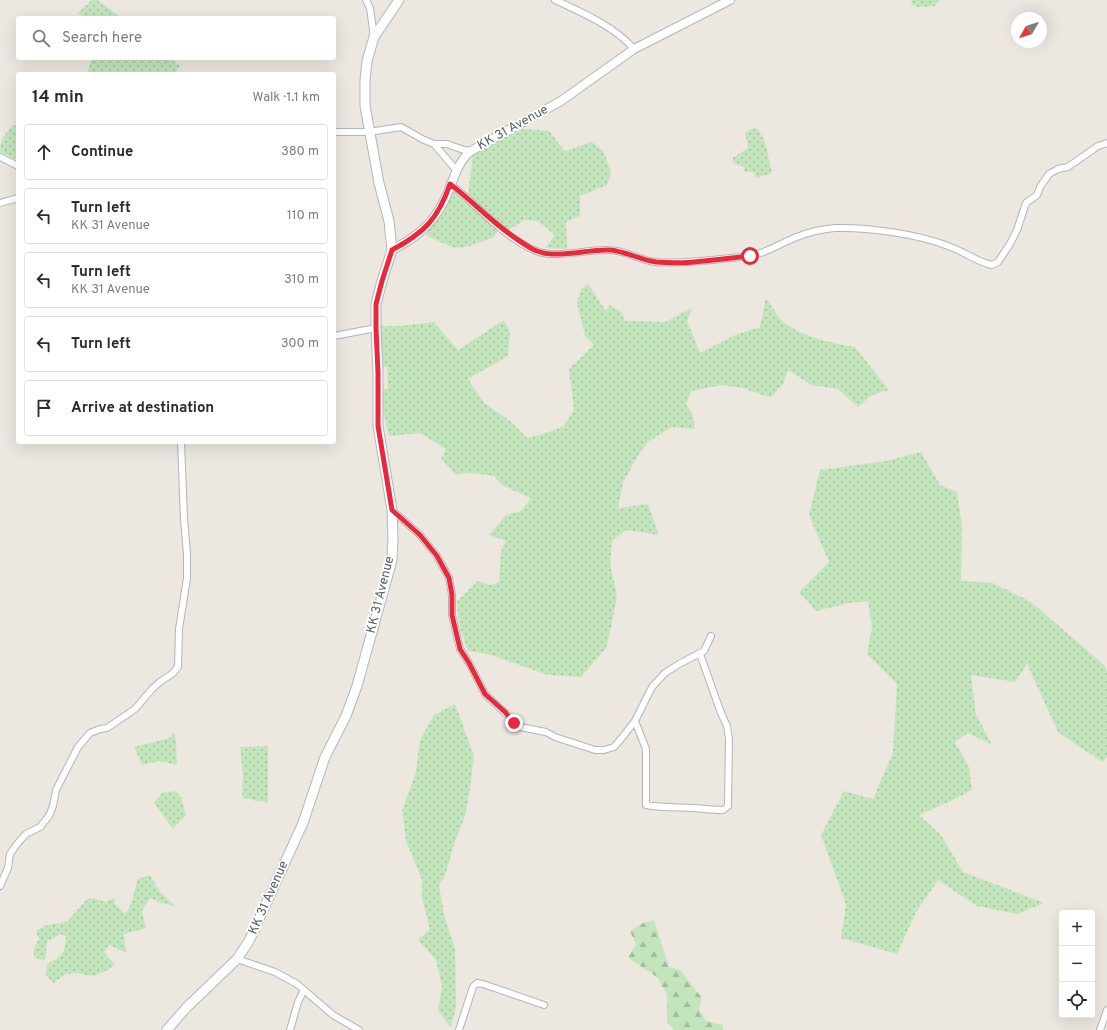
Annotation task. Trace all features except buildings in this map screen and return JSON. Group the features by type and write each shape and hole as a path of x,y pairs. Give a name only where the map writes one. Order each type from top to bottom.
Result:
{"main road":[{"path":"392,250 389,221 379,183 369,132 365,106 365,80 367,61 374,37 398,0"},
{"name":"KK 31 Avenue","path":"167,1030 186,1008 237,960 249,941 303,823 325,757 346,716 357,686 392,560 394,538 392,510 378,426 376,328 376,304 392,250"}],"street":[{"path":"366,0 370,8 374,37"},
{"path":"555,0 614,31 627,41 634,49"},
{"name":"KK 31 Avenue","path":"392,250 406,243 424,230 444,202 450,184 464,159 471,151 561,101 634,49 730,0"},
{"path":"336,132 369,132 401,126 422,139 434,144 447,144 471,151"},
{"path":"450,184 511,236 538,252 567,253 610,250 620,251 654,262 686,262 750,256 815,231 833,228 859,228 918,237 934,241 964,252 976,259 992,265 998,262 1010,244 1017,230 1026,203 1037,195 1040,187 1049,174 1058,169 1068,167 1098,146 1107,143"},
{"path":"434,144 457,171"},
{"path":"0,157 16,165"},
{"path":"0,203 16,199"},
{"path":"336,336 376,328"},
{"path":"0,886 8,868 10,854 17,844 26,834 40,827 49,816 53,806 56,790 78,747 90,733 107,728 135,709 152,689 172,674 178,667 179,629 187,578 181,444"},
{"path":"392,510 420,535 437,556 449,578 452,595 452,615 460,649 485,694 505,712 514,723 520,727 546,732 555,737 595,750 604,750 614,747 635,721 652,687 665,673 704,651 708,646 711,636"},
{"path":"635,721 646,749 646,805 663,808 694,808 711,810 723,810 728,806 729,739 727,726 700,654"},
{"path":"237,960 275,972 297,984 333,1015 359,1030"},
{"path":"459,1030 472,987 477,983 484,984 544,1005"},
{"path":"290,1030 298,1002 303,992"},
{"path":"1100,1030 1107,1010"}],"green space":[{"path":"92,0 97,0 119,16 82,16 78,13"},
{"path":"912,0 939,0 935,6 918,7 911,4"},
{"path":"91,60 172,60 180,66 175,72 88,72"},
{"path":"16,124 16,159 0,152 1,143 11,128"},
{"path":"757,128 765,142 772,173 756,178 754,172 745,172 743,166 732,162 733,158 747,149 748,146 745,133 751,129"},
{"path":"523,129 549,131 565,151 592,142 604,152 611,173 607,185 580,196 580,216 566,222 567,249 545,248 555,235 538,221 524,220 507,231 494,221 468,195 473,155 493,143"},
{"path":"453,189 498,229 494,237 470,246 455,248 427,236 427,231 442,213 441,209"},
{"path":"588,284 606,311 610,305 622,313 625,321 665,322 692,308 687,321 700,353 735,335 760,327 766,298 785,323 801,333 837,344 855,347 889,390 872,395 858,407 838,389 812,385 788,370 783,384 771,398 743,388 721,385 691,391 686,405 692,413 695,429 672,427 649,441 639,454 623,482 618,508 648,504 659,535 626,530 612,541 610,563 617,596 611,628 606,648 581,677 548,675 488,654 468,651 459,625 457,602 477,581 490,585 499,582 501,551 506,541 489,535 506,515 521,511 531,498 502,485 494,476 472,473 455,474 441,459 446,449 420,433 389,436 378,388 388,389 387,367 383,367 381,326 401,326 434,322 458,350 504,320 510,332 508,356 468,379 484,403 509,420 527,438 564,426 574,410 569,369 594,345 585,336 577,303 581,289"},
{"path":"921,452 940,485 957,492 962,526 961,581 993,583 1031,602 1104,665 1107,671 1107,757 1102,762 1058,732 1027,664 1015,682 971,675 976,715 992,745 968,733 955,742 969,767 972,790 919,815 941,835 963,872 1044,903 1017,914 977,906 938,880 916,912 897,954 841,938 846,904 821,835 844,791 873,799 893,753 897,684 867,654 872,627 868,601 849,603 816,611 799,592 829,562 809,515 820,470 886,461"},
{"path":"455,704 474,756 465,816 455,841 445,876 439,885 444,915 455,949 456,1007 451,1027 438,1011 442,986 436,960 418,940 430,929 422,898 422,879 406,841 402,811 416,772 420,740 434,715"},
{"path":"174,733 176,741 177,765 159,761 142,765 134,747 170,738"},
{"path":"268,746 268,802 256,801 242,797 243,774 240,747"},
{"path":"175,791 181,797 186,815 173,829 154,803 162,793"},
{"path":"150,875 160,892 177,907 161,903 150,898 142,911 146,928 124,934 126,953 110,945 104,952 115,965 104,972 91,976 78,973 66,974 53,983 46,975 47,964 59,957 65,947 66,937 61,934 47,941 45,961 34,957 34,948 39,939 36,931 47,925 67,922 87,899 94,898 105,902 114,898 115,904 125,914 130,907 138,879"},
{"path":"654,920 669,967 680,970 702,998 699,1009 706,1021 723,1025 723,1030 674,1030 667,1022 667,995 657,977 628,958 636,944 630,931 645,922"}],"route":[{"path":"514,723 505,712 485,694 460,649 455,633 452,615 452,595 449,578 437,556 420,535 392,510 378,426 376,304 392,250 406,243 424,230 444,202 450,184 499,227 538,252 567,253 610,250 620,251 654,262 686,262 750,256"}]}
